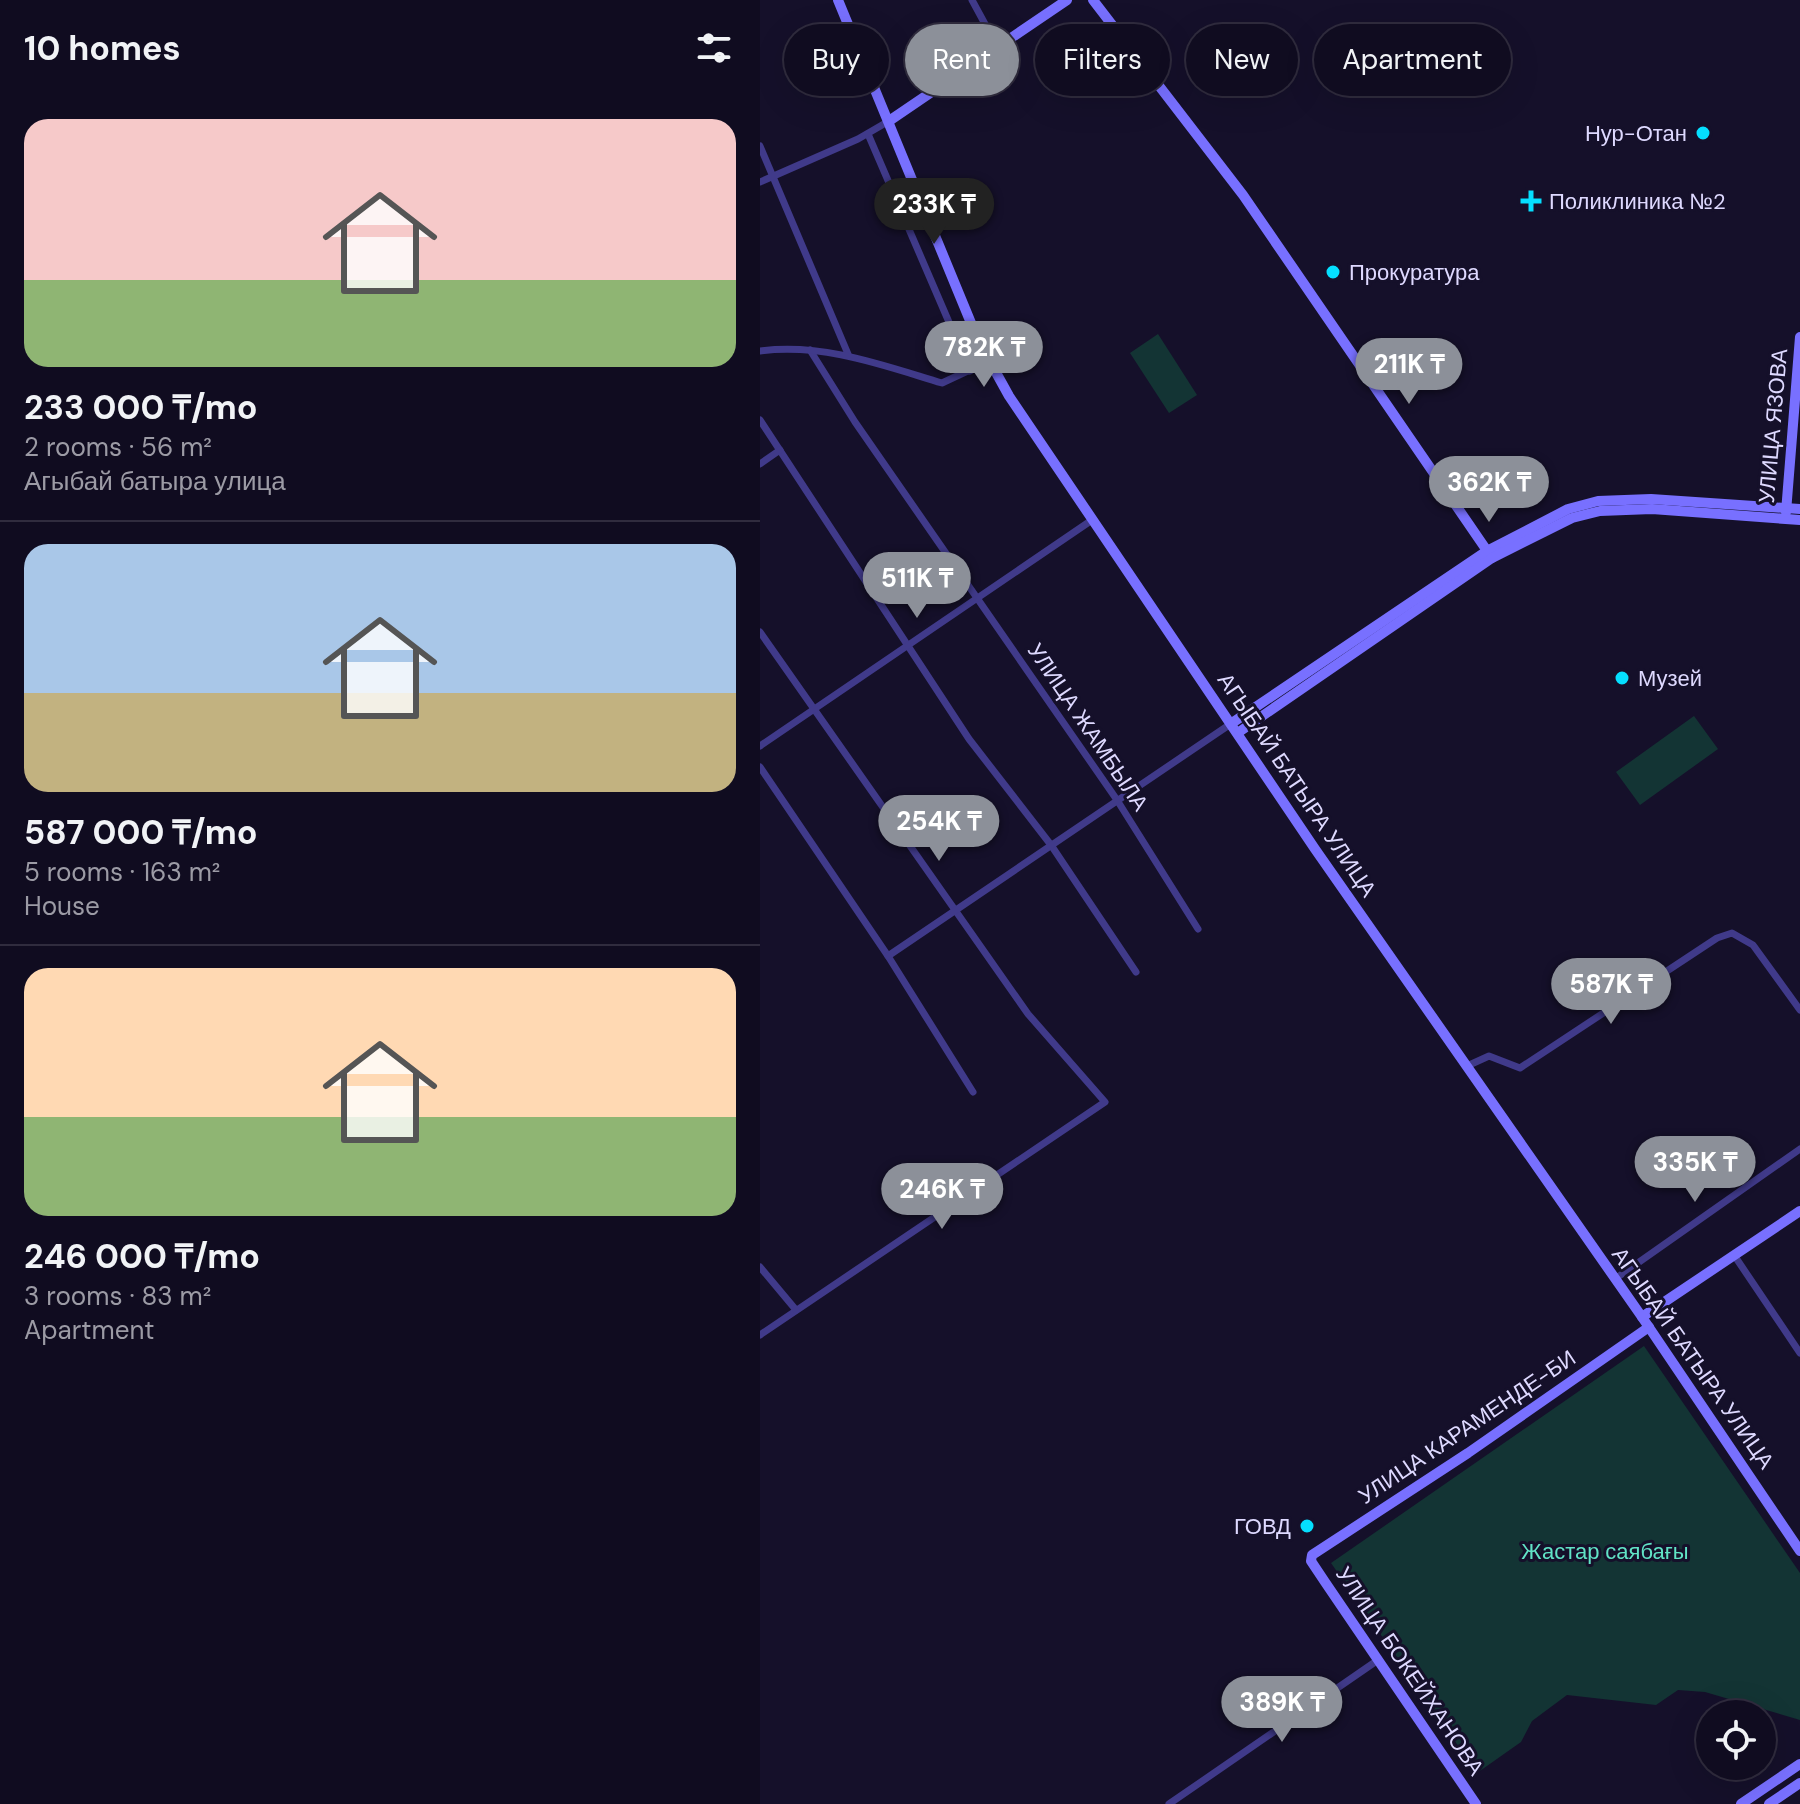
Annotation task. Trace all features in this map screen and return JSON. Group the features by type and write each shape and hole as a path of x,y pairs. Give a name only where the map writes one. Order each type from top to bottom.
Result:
{"main road":[{"name":"АГЫБАЙ БАТЫРА УЛИЦА","path":"838,0 989,361 1092,520 1800,1551"},
{"path":"1019,33 1067,0"},
{"path":"1093,0 1243,195 1490,555"},
{"path":"889,121 926,96"},
{"name":"УЛИЦА ЯЗОВА","path":"1786,513 1800,337"},
{"path":"1235,728 1540,522 1598,501 1651,499 1786,513 1800,520"},
{"path":"1786,513 1800,509"},
{"path":"1642,1317 1800,1211"},
{"name":"УЛИЦА КАРАМЕНДЕ-БИ","path":"1311,1561 1316,1549 1468,1453 1649,1327"},
{"name":"УЛИЦА БОКЕЙХАНОВА","path":"1311,1561 1476,1804"},
{"path":"1741,1804 1800,1764"},
{"path":"1769,1804 1800,1783"}],"street":[{"path":"972,0 985,24"},
{"path":"760,182 868,134 889,121"},
{"path":"868,134 970,371"},
{"path":"760,146 848,354"},
{"path":"760,351 810,350 848,354 942,383 989,361"},
{"name":"УЛИЦА ЖАМБЫЛА","path":"810,350 855,422 1117,800 1198,929"},
{"path":"760,420 969,739 1051,845 1136,972"},
{"path":"760,464 780,450"},
{"path":"760,746 1092,520"},
{"path":"760,632 1028,1014 1105,1102 760,1335"},
{"path":"888,956 1117,800 1235,728"},
{"path":"760,767 888,956 973,1092"},
{"path":"1467,1066 1489,1056 1520,1068 1717,938 1732,933 1753,945 1800,1010"},
{"path":"1615,1279 1796,1151"},
{"path":"1734,1255 1800,1353"},
{"path":"760,1267 796,1310"},
{"path":"1169,1804 1378,1660"}],"green space":[{"path":"1158,334 1197,395 1169,413 1130,353"},
{"path":"1694,716 1718,749 1640,805 1616,772"},
{"name":"Жастар саябағы","path":"1644,1346 1800,1573 1800,1720 1776,1713 1776,1700 1732,1700 1705,1692 1678,1690 1656,1705 1567,1695 1532,1721 1521,1742 1477,1773 1331,1563"}],"place":[{"name":"Нур-Отан","path":"1703,133"},
{"name":"Поликлиника №2","path":"1531,201"},
{"name":"Прокуратура","path":"1333,272"},
{"name":"Музей","path":"1622,678"},
{"name":"ГОВД","path":"1307,1526"}]}
